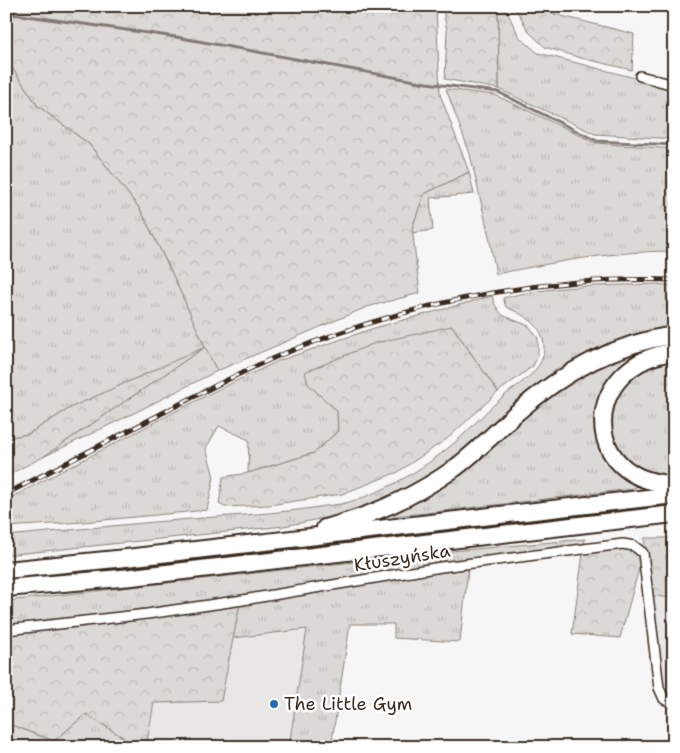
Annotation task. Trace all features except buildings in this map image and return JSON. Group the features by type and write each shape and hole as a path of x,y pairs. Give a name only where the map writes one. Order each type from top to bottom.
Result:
{"highway":[{"path":"276,541 335,526 372,513 417,492 456,467 534,398 563,376 593,359 614,350 659,337 674,335"},
{"path":"674,352 650,358 623,374 605,404 603,426 604,436 609,448 623,468 641,479 662,484 674,484"},
{"path":"6,570 674,495"},
{"path":"6,588 132,577 674,514"}],"street":[{"path":"640,76 674,85"},
{"name":"Kłuszyńska","path":"6,630 146,614 441,567 623,544 634,546 643,552 659,688 664,698 674,704"}],"shaded area":[{"path":"653,596 674,598 674,699 665,691"},
{"path":"308,629 289,747 157,747 147,741 154,703 221,701 233,638"}],"green space":[{"path":"6,6 9,63 38,106 89,144 140,209 217,371 43,457 202,349 72,407 28,434 6,438"},
{"path":"6,6 436,6 440,94 469,172 424,194 412,228 420,293 367,307 217,371 140,209 89,144 38,106 9,63"},
{"path":"442,6 498,6 499,89 445,79 447,30"},
{"path":"498,6 504,6 520,38 538,53 674,88 674,139 595,134 499,89"},
{"path":"514,6 554,6 554,14 634,34 632,70 545,47 529,32"},
{"path":"446,89 495,95 596,143 674,149 674,251 606,255 562,261 496,274 470,154"},
{"path":"469,172 474,194 430,198 433,230 413,233 412,228 424,194"},
{"path":"657,284 674,286 674,328 617,342 574,361 535,386 470,448 431,477 382,501 335,516 284,526 6,555 6,536 290,511 346,503 379,491 408,476 448,448 498,401 535,371 543,357 544,349 541,333 526,317 506,307 503,298 560,288"},
{"path":"492,296 495,305 502,315 529,326 538,338 538,355 533,366 498,392 452,326 308,384 337,411 338,431 314,453 248,473 249,440 219,426 206,448 214,477 207,510 83,522 6,527 6,500 211,393 278,361 374,328"},
{"path":"452,326 498,392 448,438 398,472 342,494 269,505 225,507 219,504 223,477 248,473 314,453 338,431 337,411 308,384 305,372 375,343"},
{"path":"674,341 674,346 637,355 626,361 615,371 606,383 596,412 598,441 604,455 615,471 637,487 393,516 393,512 434,491 533,407 563,385 607,360"},
{"path":"205,347 43,457 6,476 6,438 28,434 72,407"},
{"path":"674,360 674,481 642,474 617,451 610,427 612,404 626,380 649,365"},
{"path":"644,538 674,538 674,598 653,596"},
{"path":"585,539 584,546 228,598 6,627 6,601 452,551"},
{"path":"622,548 633,550 641,561 620,638 572,634 583,553"},
{"path":"468,569 460,642 394,638 394,624 350,624 331,747 289,747 307,629 233,638 240,603 396,578"},
{"path":"240,603 221,701 154,703 146,747 138,747 86,714 54,741 6,723 6,633"},
{"path":"86,714 138,747 6,747 6,723 54,741"}],"waterway":[{"path":"6,13 176,37 426,83 498,92 597,141 674,145"}],"railway":[{"path":"6,494 251,368 330,336 426,307 524,288 574,282 674,280"}],"place":[{"name":"The Little Gym","path":"274,704"}]}
